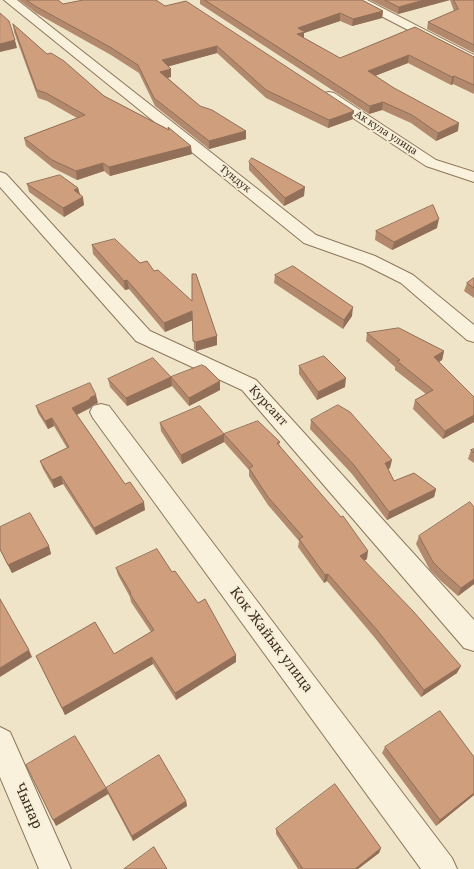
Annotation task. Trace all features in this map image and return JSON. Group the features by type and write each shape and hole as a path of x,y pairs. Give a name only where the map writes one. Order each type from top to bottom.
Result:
{"street":[{"name":"Тундук","path":"10,0 310,239 369,260 408,279 474,335"},
{"path":"358,0 474,60"},
{"name":"Ак кула улица","path":"318,89 431,163 474,176"},
{"name":"Курсант","path":"0,177 143,336 250,385 474,639"},
{"name":"Кок Жайык улица","path":"101,412 441,869"},
{"name":"Чынар","path":"0,742 55,869"}],"building":[{"path":"27,0 58,0 63,4 83,0 156,0 165,6 186,1 354,111 329,120 266,90 217,46 162,60 171,69 160,72 200,106 212,110 246,131 209,141 154,98 138,65 110,47 35,6"},
{"path":"205,0 362,0 383,11 353,19 340,13 298,28 305,32 297,34 340,58 415,27 474,57 474,85 454,76 452,77 409,55 368,71 394,88 459,123 438,133 412,115 383,102 370,106"},
{"path":"385,0 424,0 399,7"},
{"path":"454,0 474,0 474,45 428,22 458,9"},
{"path":"0,13 9,21 15,40 0,44"},
{"path":"13,24 47,54 51,53 64,61 104,96 169,130 168,127 191,146 109,167 103,163 76,171 52,160 24,138 85,115 46,93 37,90"},
{"path":"252,158 305,187 285,198 249,162"},
{"path":"60,175 78,188 74,190 83,197 63,208 27,184"},
{"path":"433,205 439,219 394,242 376,231"},
{"path":"115,239 140,263 147,261 154,271 158,270 192,301 192,274 196,274 217,336 196,342 193,341 192,311 164,323 127,280 124,281 92,245"},
{"path":"293,266 353,307 344,320 275,275"},
{"path":"474,278 474,288 467,283"},
{"path":"399,328 444,351 434,357 474,397 474,415 445,431 415,400 433,390 397,361 400,360 367,333"},
{"path":"324,356 346,378 318,392 299,366"},
{"path":"153,358 171,377 126,398 108,379"},
{"path":"202,365 220,381 189,398 171,377"},
{"path":"90,383 96,395 72,408 125,484 130,482 144,502 94,528 61,476 52,480 40,461 69,447 52,418 45,421 36,406"},
{"path":"338,405 350,412 392,460 385,463 394,481 414,473 436,489 389,512 354,465 311,420"},
{"path":"200,406 224,434 181,455 160,423"},
{"path":"258,421 280,442 277,443 341,517 343,516 368,551 360,556 413,611 461,666 424,690 377,630 328,574 325,575 299,539 303,537 268,497 249,468 253,466 224,434"},
{"path":"470,502 474,507 474,579 461,588 433,562 419,536"},
{"path":"30,513 49,546 8,565 0,549 0,527"},
{"path":"157,549 172,572 175,571 198,603 205,599 236,655 175,693 152,657 62,708 36,656 95,622 114,654 154,630 130,594 131,593 116,568"},
{"path":"0,599 29,650 0,668"},
{"path":"440,711 474,757 474,793 440,820 385,747"},
{"path":"75,736 106,788 53,820 26,765"},
{"path":"159,755 186,801 132,836 106,788"},
{"path":"335,784 381,848 355,869 303,869 276,829"},
{"path":"154,847 167,869 124,869"}]}
